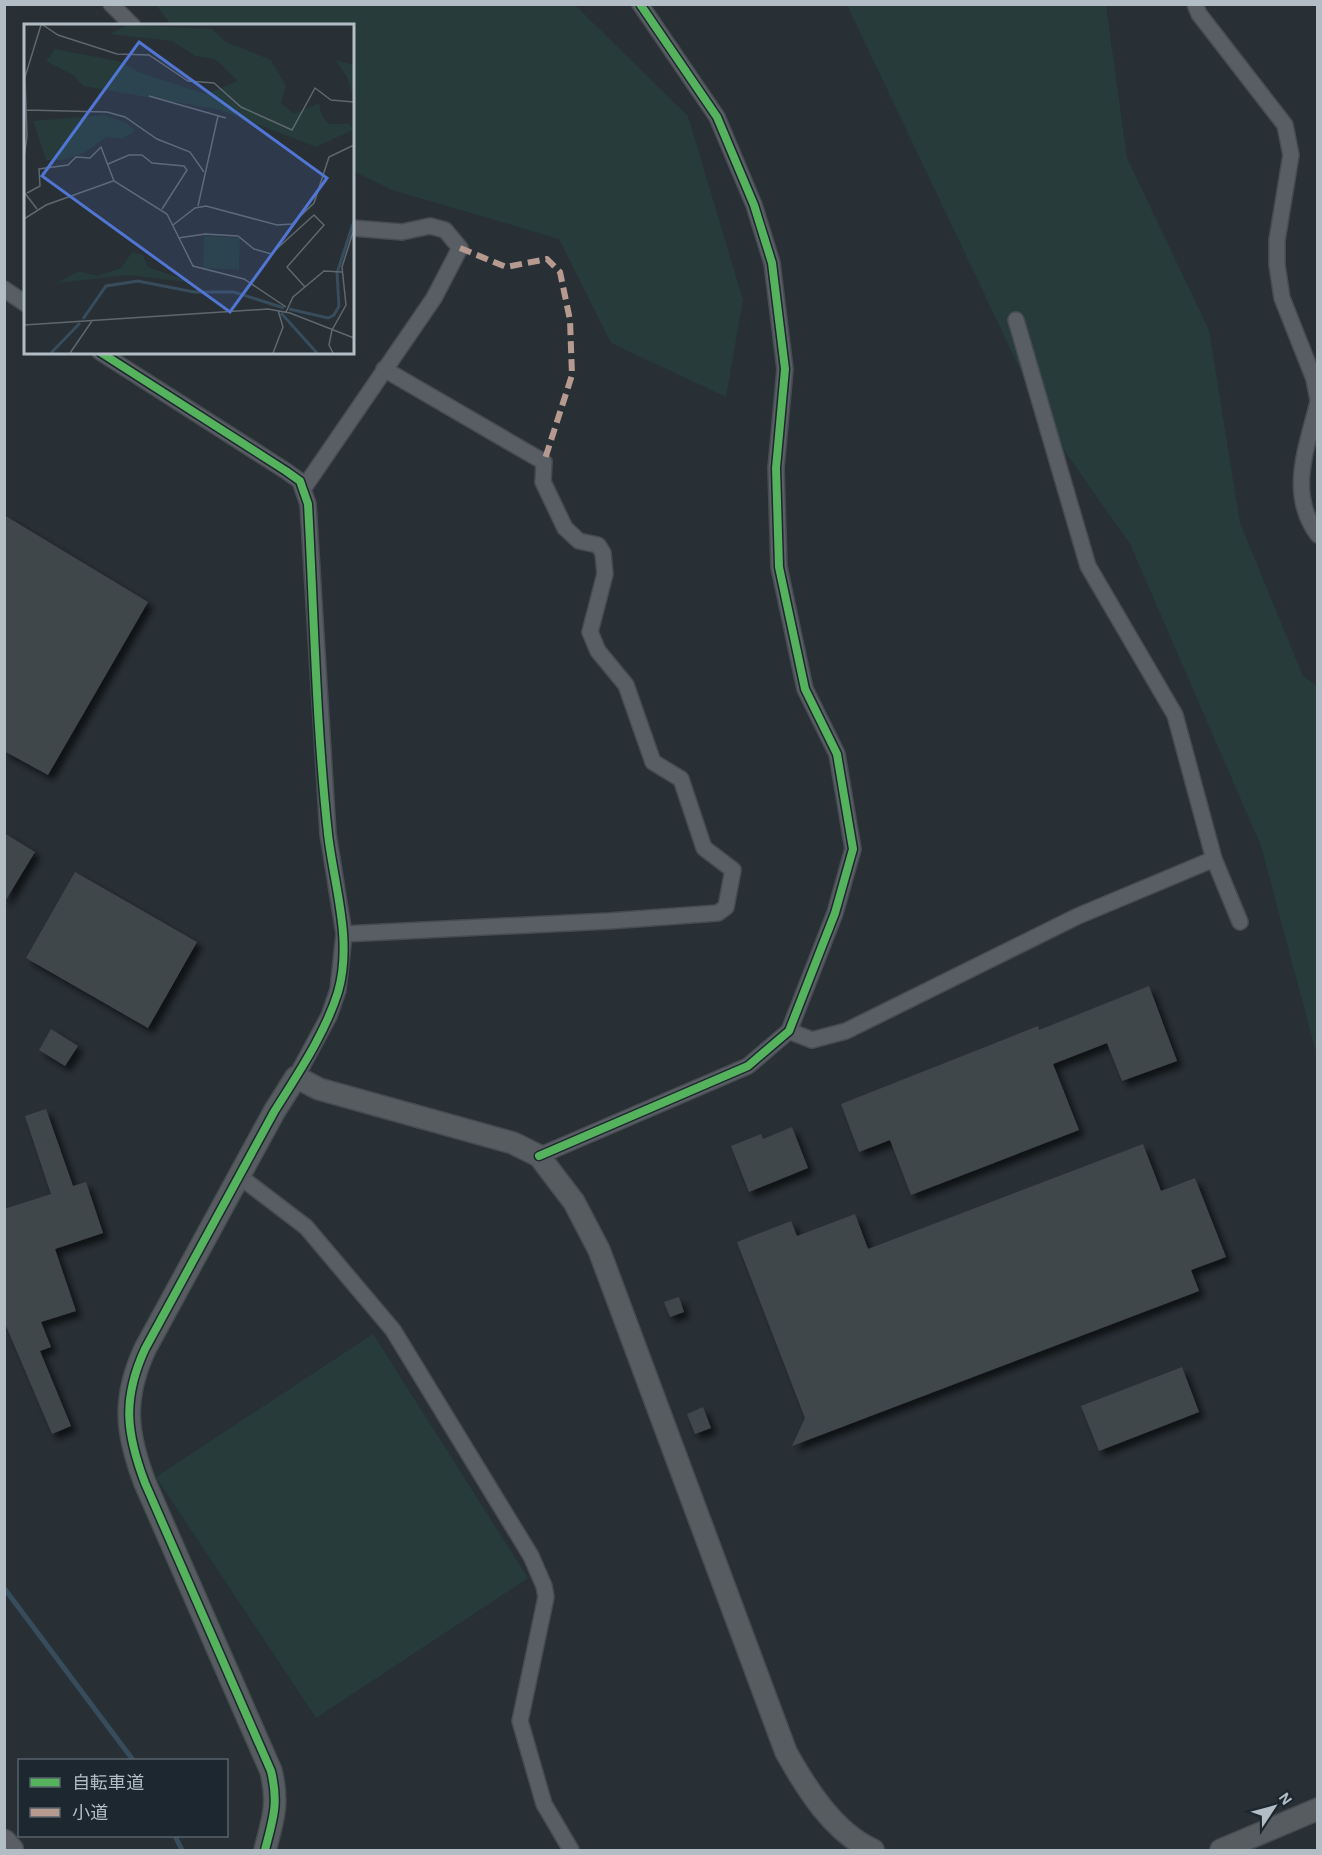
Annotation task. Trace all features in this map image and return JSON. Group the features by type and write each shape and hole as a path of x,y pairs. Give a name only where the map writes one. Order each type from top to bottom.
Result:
{"main road":[{"path":"4,1842 11,1851"}],"street":[{"path":"111,4 131,24"},
{"path":"539,1156 748,1066 789,1031 835,913 853,849 837,754 805,689 779,567 776,468 785,369 772,263 754,205 717,117 640,4"},
{"path":"1195,4 1205,22 1238,65 1249,75 1285,124 1291,155 1277,240 1277,265 1282,298 1314,379 1317,401 1300,486 1307,517 1317,535"},
{"path":"303,489 434,298 460,248 445,230 430,226 402,232 354,228"},
{"path":"4,289 24,303"},
{"path":"1016,320 1088,566 1175,715 1214,859 1240,922"},
{"path":"103,354 300,481 308,504 328,834 344,934 338,990 329,1016 239,1176 133,1375 129,1405 129,1430 134,1454 167,1538 271,1771 277,1794 276,1812 265,1851"},
{"path":"344,934 609,921 718,913 726,907 733,870 704,848 681,779 653,762 626,685 597,651 590,632 605,574 603,553 598,545 579,541 565,528 543,482 544,462 384,369"},
{"path":"789,1031 812,1040 846,1031 1078,916 1214,859"},
{"path":"296,1077 319,1089 513,1143 539,1156 574,1202 599,1250 786,1752 820,1804 844,1829 873,1851"},
{"path":"239,1176 306,1227 393,1330 531,1556 546,1597 520,1721 544,1804 571,1851"},
{"path":"1221,1851 1317,1809"}],"green space":[{"path":"156,5 575,5 688,116 743,300 726,397 611,343 559,239 392,190 354,171 354,24 170,24"},
{"path":"847,5 1106,5 1127,158 1209,330 1240,523 1303,676 1317,686 1317,1056 1261,846 1130,544 1047,426"},
{"path":"373,1334 528,1578 316,1718 156,1477"}],"building":[{"path":"4,515 148,602 48,775 4,751"},
{"path":"4,833 35,852 4,903"},
{"path":"75,872 197,942 148,1028 26,958"},
{"path":"1149,986 1177,1061 1122,1081 1107,1043 1053,1064 1079,1130 911,1195 890,1140 859,1152 841,1104 1038,1026 1039,1030"},
{"path":"51,1029 78,1046 65,1066 39,1050"},
{"path":"46,1109 73,1186 86,1182 103,1233 55,1249 76,1311 41,1322 51,1347 40,1351 71,1426 52,1434 4,1321 4,1209 51,1194 25,1116"},
{"path":"792,1127 808,1168 749,1192 731,1146 761,1134 763,1139"},
{"path":"1143,1144 1161,1191 1195,1178 1226,1257 1191,1270 1199,1291 792,1446 805,1418 737,1242 791,1221 797,1236 855,1214 868,1249"},
{"path":"679,1297 684,1312 670,1317 664,1302"},
{"path":"1182,1367 1199,1412 1099,1451 1081,1406"},
{"path":"703,1407 711,1428 695,1434 687,1414"}],"waterway":[{"path":"4,1588 132,1759"},
{"path":"176,1837 182,1850"}],"marked path":[{"path":"460,248 506,267 547,259 560,272 570,320 572,375 544,462"}],"cycle path":[{"path":"539,1156 748,1066 789,1031 835,913 853,849 837,754 805,689 779,567 776,468 785,369 772,263 754,205 717,117 640,4"},
{"path":"103,354 300,481 308,504 321,752 328,834 343,933 342,972 338,992 318,1039 274,1112 145,1349 133,1384 129,1416 134,1448 145,1483 271,1771 275,1802 265,1850"}]}
